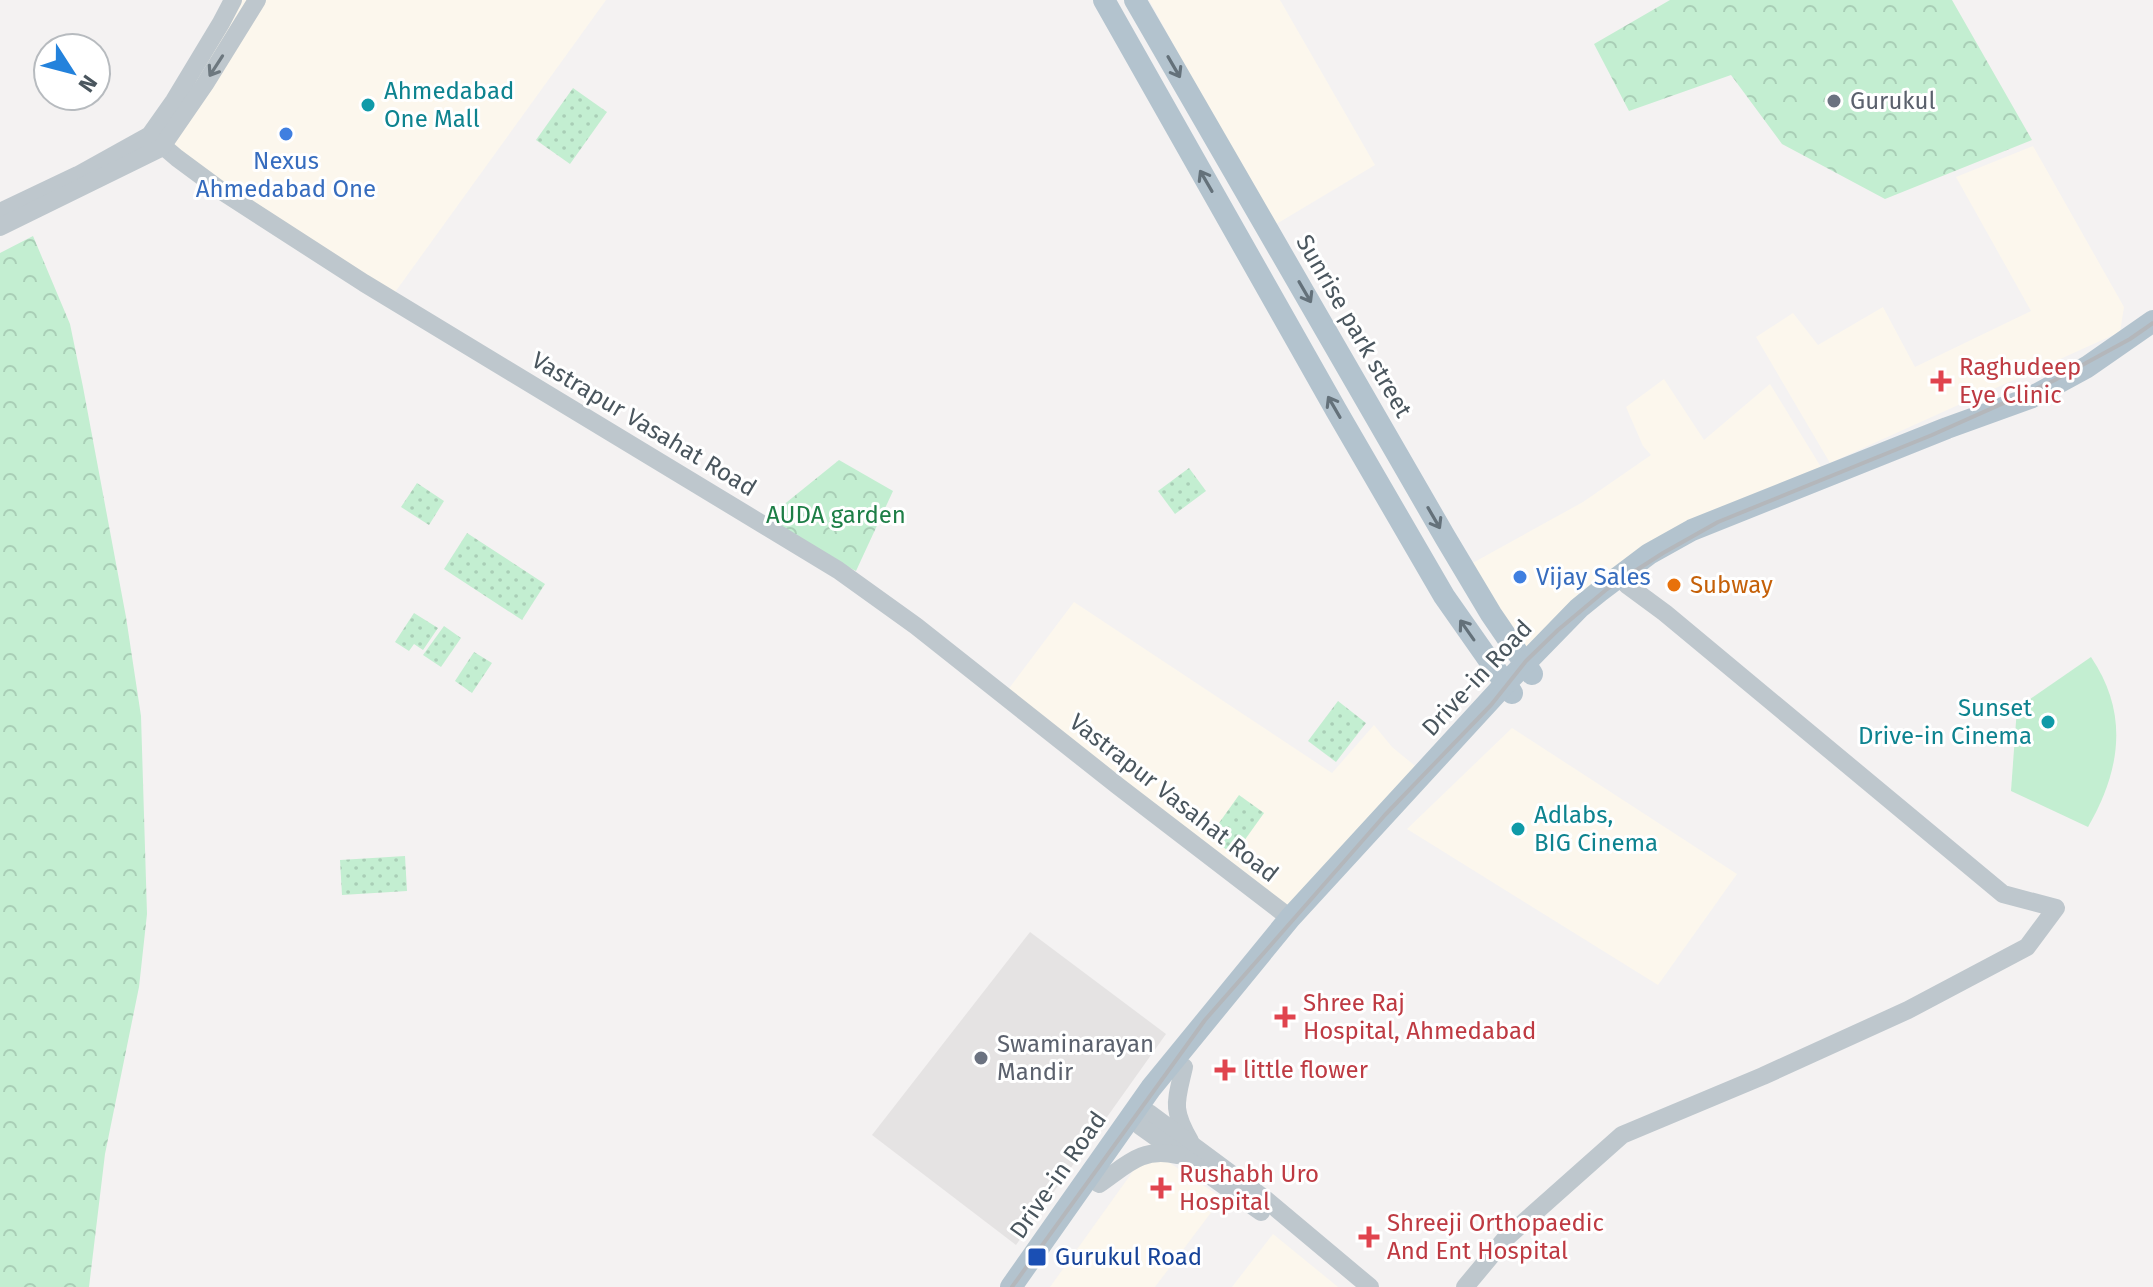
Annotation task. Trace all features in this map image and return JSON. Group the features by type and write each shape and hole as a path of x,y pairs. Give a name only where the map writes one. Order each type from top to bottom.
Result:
{"main road":[{"path":"1104,0 1444,596 1509,689"},
{"name":"Sunrise park street","path":"1135,0 1453,550 1528,669"},
{"name":"Drive-in Road","path":"1027,1287 1099,1184 1170,1064 1290,918 1528,669 1579,608 1649,554 1692,530 2030,398 2087,367 2153,321"},
{"name":"Drive-in Road","path":"1528,669 1627,585 1697,542 1952,439 2035,409 2094,378 2153,337"},
{"name":"Drive-in Road","path":"1011,1287 1139,1116 1509,689"}],"street":[{"path":"0,212 156,140 174,101 233,0"},
{"path":"0,227 84,187 156,140 205,84 257,0"},
{"name":"Vastrapur Vasahat Road","path":"156,140 223,192 364,283 838,570 916,626 1290,918"},
{"path":"1465,1287 1505,1239 1622,1135 1763,1076 1908,1010 2027,947 2056,908 2003,894 1627,585"},
{"path":"1184,1067 1176,1103 1188,1151 1353,1287"},
{"path":"1139,1116 1265,1199 1370,1287"},
{"path":"1099,1184 1137,1157 1160,1151 1188,1151"}],"shaded area":[{"name":"Ahmedabad One Mall","path":"237,0 606,0 393,295 155,139"},
{"path":"1149,0 1280,0 1375,165 1273,226"},
{"path":"2033,146 2124,307 2120,332 1830,463 1756,337 1793,313 1818,345 1883,307 1915,367 2031,311 1956,177"},
{"path":"1664,379 1704,440 1770,384 1824,472 1644,547 1601,576 1561,611 1525,652 1469,565 1583,502 1651,455 1643,446 1626,407"},
{"path":"1074,602 1332,773 1374,725 1392,747 1420,770 1289,912 1007,691"},
{"path":"1512,728 1737,874 1658,985 1407,829"},
{"path":"1030,932 1166,1034 1016,1245 872,1135"},
{"path":"1158,1155 1222,1198 1155,1287 1050,1287 1141,1160"},
{"path":"1273,1234 1338,1287 1232,1287"}],"green space":[{"path":"1670,0 1952,0 2032,140 1885,199 1782,144 1731,75 1629,111 1594,44"},
{"path":"573,88 607,112 570,164 536,140"},
{"path":"33,236 70,324 126,617 141,716 147,914 139,987 105,1154 89,1287 0,1287 0,253"},
{"name":"AUDA garden","path":"839,460 893,491 856,571 761,523"},
{"path":"1189,468 1206,491 1175,514 1158,491"},
{"path":"417,483 444,501 429,525 401,507"},
{"path":"467,533 545,584 522,620 444,569"},
{"path":"414,613 438,628 423,650 414,644 409,651 395,642"},
{"path":"444,626 461,638 441,667 423,655"},
{"path":"474,652 492,663 472,693 455,681"},
{"path":"2091,657 2111,699 2116,742 2108,784 2088,827 2011,791 2017,708"},
{"path":"1338,701 1366,723 1336,762 1308,741"},
{"path":"1239,795 1264,813 1234,855 1209,837"},
{"path":"405,856 407,891 342,895 340,860"}],"railway":[{"path":"1012,1287 1205,1020 1385,815 1558,630 1607,589 1718,522 1932,435 2053,381 2153,323"}],"place":[{"name":"Gurukul","path":"1834,101"},
{"name":"Ahmedabad One Mall","path":"368,105"},
{"name":"Nexus Ahmedabad One","path":"286,134"},
{"name":"Raghudeep Eye Clinic","path":"1941,381"},
{"name":"Vijay Sales","path":"1520,577"},
{"name":"Subway","path":"1674,585"},
{"name":"Sunset Drive-in Cinema","path":"2048,722"},
{"name":"Adlabs, BIG Cinema","path":"1518,829"},
{"name":"Shree Raj Hospital, Ahmedabad","path":"1285,1017"},
{"name":"Swaminarayan Mandir","path":"981,1058"},
{"name":"little flower","path":"1225,1070"},
{"name":"Rushabh Uro Hospital","path":"1161,1188"},
{"name":"Shreeji Orthopaedic And Ent Hospital","path":"1369,1237"},
{"name":"Gurukul Road","path":"1037,1257"}]}
